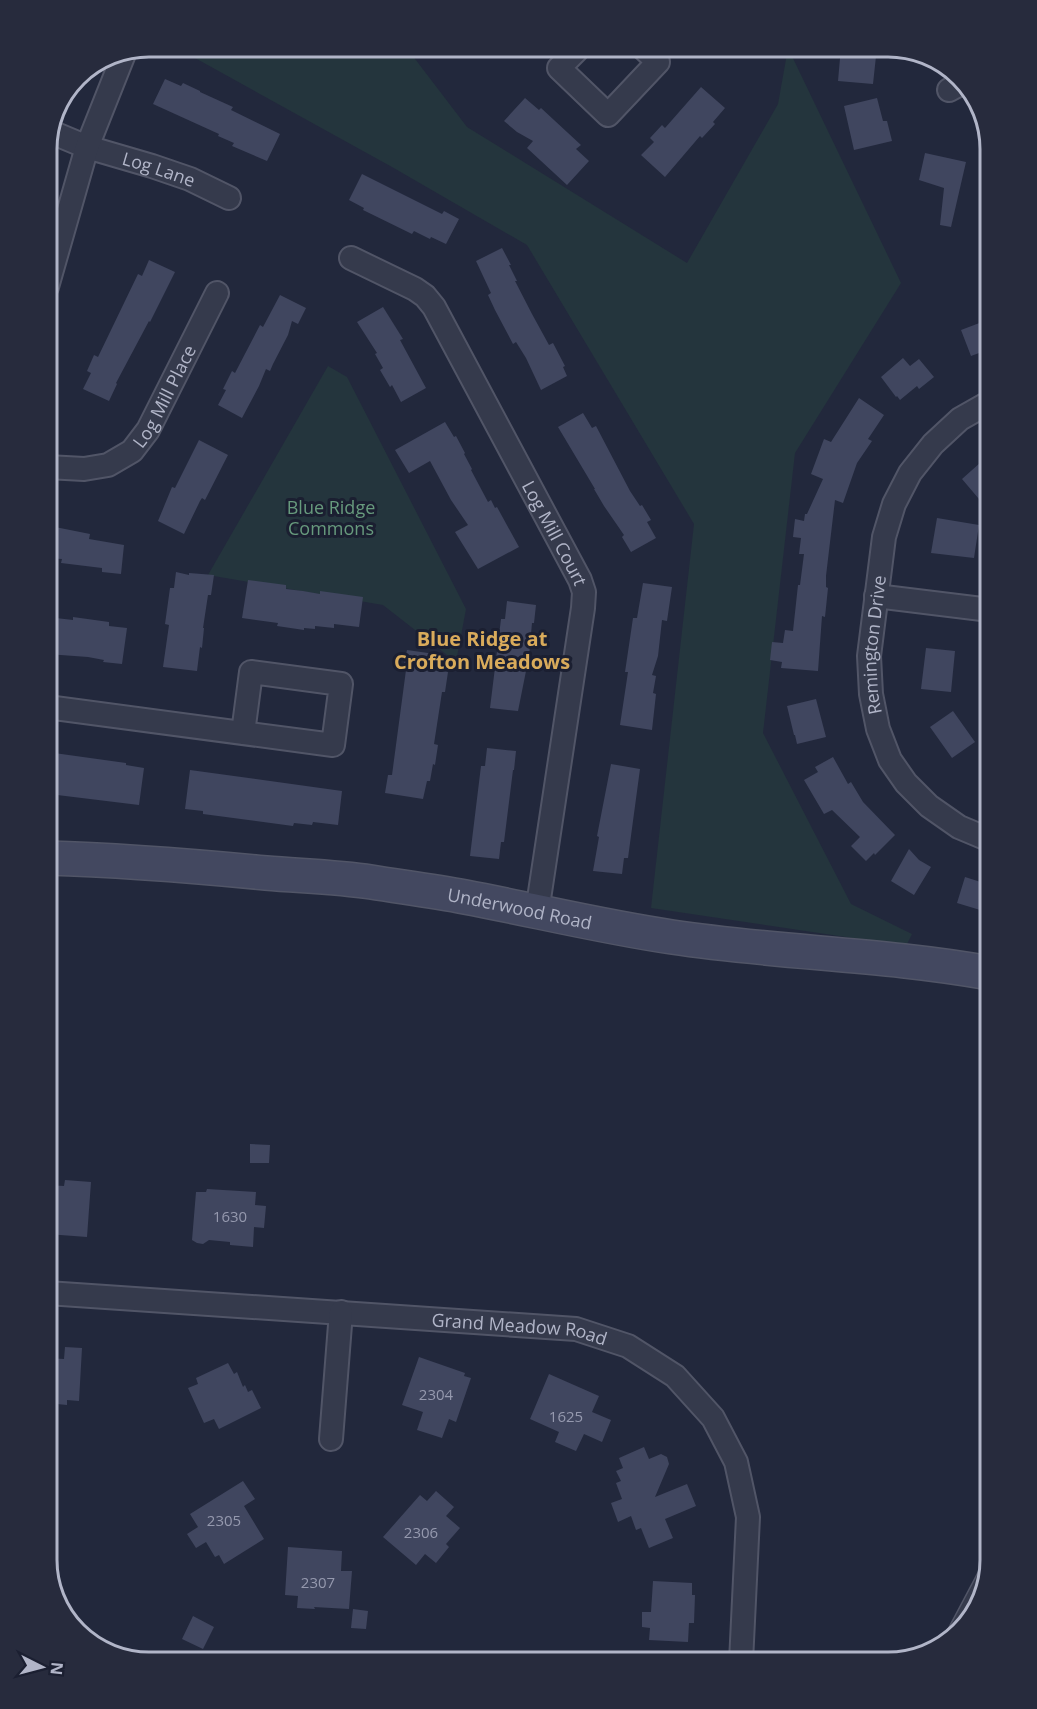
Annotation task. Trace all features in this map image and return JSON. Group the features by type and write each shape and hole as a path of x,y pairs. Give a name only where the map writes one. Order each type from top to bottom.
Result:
{"street":[{"path":"570,57 560,68 608,115 658,62 653,57"},
{"path":"57,252 87,147 121,62"},
{"name":"Log Lane","path":"58,135 87,147 190,179 228,198"},
{"name":"Log Mill Court","path":"351,258 415,289 434,307 580,580 584,592 537,912"},
{"name":"Log Mill Place","path":"57,468 84,470 108,465 132,451 148,430 217,293"},
{"name":"Remington Drive","path":"980,408 960,419 933,444 910,473 894,504 884,537 869,656 871,694 878,729 890,760 906,783 929,806 959,827 980,836"},
{"path":"876,596 980,609"},
{"path":"57,708 333,745 341,684 251,672 243,733"},
{"name":"Underwood Road","path":"57,859 182,865 367,881 465,897 685,939 755,948 944,965 980,972"},
{"name":"Grand Meadow Road","path":"57,1294 576,1329 628,1346 675,1376 713,1418 736,1462 748,1517 741,1652"},
{"path":"331,1439 341,1312"}],"green space":[{"path":"193,57 414,57 467,127 687,263 778,104 786,57 792,57 901,283 795,453 763,733 851,904 912,934 906,946 651,908 694,524 527,245"},
{"name":"Blue Ridge Commons","path":"328,366 347,377 466,609 456,662 383,605 208,575"}],"building":[{"path":"840,57 876,57 873,84 838,81"},
{"path":"165,79 181,86 183,83 200,91 233,107 231,110 280,134 267,161 232,146 234,143 218,136 219,134 153,104"},
{"path":"701,87 725,108 713,122 715,124 702,138 700,136 665,177 641,155 654,142 650,138 662,125 665,128"},
{"path":"525,98 539,110 541,108 581,145 576,149 589,161 567,185 527,148 533,141 504,121"},
{"path":"877,98 883,121 887,121 892,141 854,150 844,106"},
{"path":"925,153 966,162 951,227 940,225 944,188 919,180"},
{"path":"362,174 442,214 444,211 459,219 446,244 414,231 412,234 363,210 364,208 349,200"},
{"path":"502,248 511,265 509,265 517,281 515,281 532,314 549,345 553,343 565,366 563,367 567,376 541,390 526,358 516,342 513,344 495,310 488,295 491,293 476,261"},
{"path":"149,260 175,272 116,383 109,401 83,389 91,373 87,371 94,355 98,357 138,274 142,276"},
{"path":"280,295 306,308 298,324 292,321 288,335 270,371 266,369 242,418 218,405 232,371 235,373 260,325 263,327"},
{"path":"383,307 403,339 400,340 426,388 401,402 392,385 390,387 380,370 383,368 375,354 377,353 357,322"},
{"path":"980,323 980,353 971,356 961,330"},
{"path":"903,358 910,366 919,359 934,377 919,389 917,386 900,400 881,377"},
{"path":"859,398 884,415 868,439 872,441 857,463 843,503 835,500 818,671 781,668 782,662 770,660 772,642 783,643 785,630 793,631 804,554 799,554 801,538 793,537 795,519 804,521 805,514 823,479 811,474 824,439 831,442"},
{"path":"583,413 592,428 596,426 630,491 651,520 647,522 656,538 631,552 622,537 624,535 604,506 558,427"},
{"path":"445,422 454,437 456,436 488,502 491,500 495,508 497,507 519,547 478,569 455,532 468,525 451,500 430,461 409,473 395,450"},
{"path":"199,440 228,455 205,500 202,498 200,501 184,534 158,521 172,487 175,488"},
{"path":"980,463 980,500 962,479"},
{"path":"937,518 979,525 974,558 931,553"},
{"path":"57,527 90,534 89,539 124,545 121,574 102,572 102,568 61,563 62,559 57,559"},
{"path":"176,572 189,575 189,573 214,575 211,595 208,595 197,671 163,667 169,625 165,624 170,588 174,588"},
{"path":"248,580 286,585 286,589 363,597 359,627 334,624 334,628 315,626 315,629 304,628 304,630 277,626 278,623 242,618"},
{"path":"643,583 672,587 667,621 662,620 658,656 652,675 656,676 653,693 656,694 652,730 620,725 633,618 637,618"},
{"path":"507,601 536,605 518,711 490,708 501,619 505,619"},
{"path":"73,617 109,622 109,626 127,628 122,664 103,662 104,660 57,655 57,618 73,620"},
{"path":"926,648 955,651 951,692 921,689"},
{"path":"407,650 435,654 432,670 448,672 445,692 442,692 434,744 438,745 435,765 433,764 423,799 385,793 388,775 392,775"},
{"path":"816,699 826,737 797,744 787,706"},
{"path":"953,711 975,742 952,758 930,727"},
{"path":"487,748 516,751 504,842 501,842 499,859 470,856 481,766 485,766"},
{"path":"57,753 126,763 126,765 144,768 139,805 57,795"},
{"path":"833,757 848,784 851,782 863,802 895,835 866,861 851,846 860,837 832,810 824,814 804,780 818,772 815,767"},
{"path":"611,764 640,769 628,858 624,858 622,874 593,871 599,837 597,836"},
{"path":"190,770 342,791 338,825 313,822 312,825 294,823 293,826 203,814 203,811 185,809"},
{"path":"909,849 919,860 931,867 914,895 891,881"},
{"path":"965,877 980,882 980,910 957,903"},
{"path":"250,1144 270,1145 269,1163 250,1163"},
{"path":"65,1180 91,1182 87,1237 57,1235 57,1186 64,1186"},
{"path":"207,1189 256,1192 255,1205 266,1206 264,1228 254,1227 253,1247 209,1240 203,1244 192,1240 196,1192 206,1192"},
{"path":"65,1347 82,1348 79,1401 67,1400 67,1405 57,1404 57,1359 64,1359"},
{"path":"419,1357 465,1373 464,1376 471,1378 456,1422 449,1419 442,1438 417,1430 423,1412 402,1405"},
{"path":"228,1363 234,1374 237,1372 243,1387 245,1385 248,1392 252,1390 261,1408 219,1429 214,1419 204,1423 188,1388 198,1384 196,1378"},
{"path":"549,1374 599,1396 592,1412 611,1420 602,1442 584,1434 576,1451 555,1442 559,1432 530,1419"},
{"path":"644,1447 649,1459 661,1454 667,1457 669,1464 655,1497 687,1484 696,1506 665,1519 673,1538 649,1548 641,1528 636,1530 631,1516 618,1522 611,1503 622,1499 616,1483 621,1481 616,1471 623,1468 619,1458"},
{"path":"243,1481 255,1499 244,1506 264,1539 224,1564 219,1555 215,1557 206,1542 196,1548 187,1534 198,1527 190,1514"},
{"path":"436,1491 454,1507 446,1516 460,1528 446,1544 449,1547 436,1563 425,1554 416,1565 383,1537 420,1495 427,1501"},
{"path":"288,1547 342,1551 341,1571 352,1571 349,1609 297,1608 298,1596 285,1595"},
{"path":"653,1581 692,1583 692,1595 695,1595 694,1623 689,1623 688,1642 649,1640 650,1628 642,1627 642,1612 651,1612"},
{"path":"353,1609 368,1611 366,1629 351,1628"},
{"path":"193,1616 214,1627 203,1649 182,1639"}],"district":[{"name":"Blue Ridge at Crofton Meadows","path":"482,650"}]}
